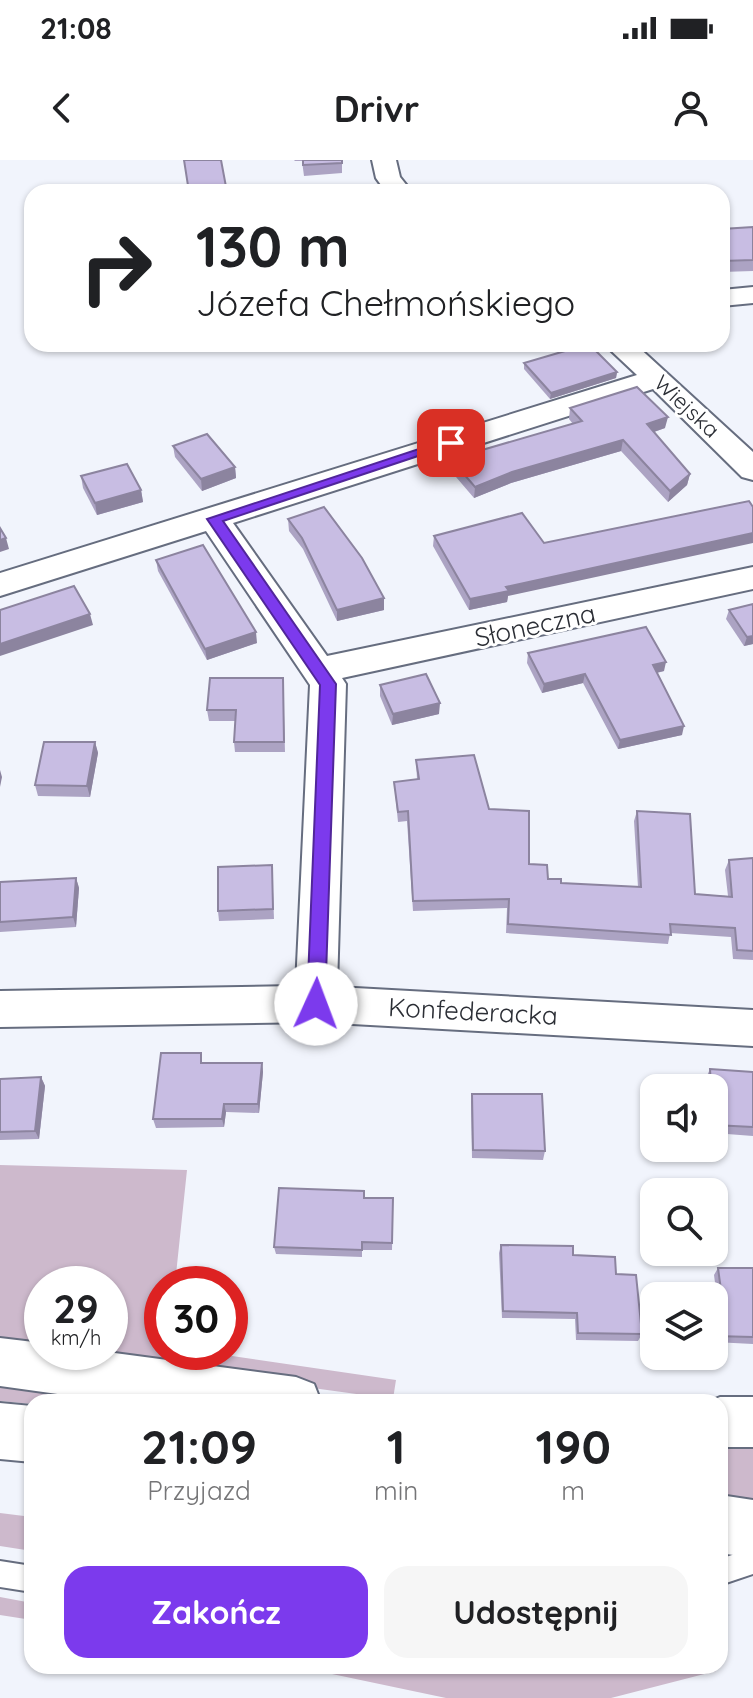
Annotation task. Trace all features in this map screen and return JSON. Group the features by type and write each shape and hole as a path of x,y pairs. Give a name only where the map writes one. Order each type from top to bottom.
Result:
{"street":[{"path":"384,160 393,184"},
{"path":"730,297 753,295"},
{"name":"Wiejska","path":"627,352 753,470"},
{"path":"0,585 658,378"},
{"path":"214,519 328,684 316,1004"},
{"name":"Słoneczna","path":"318,671 753,578"},
{"name":"Konfederacka","path":"0,1009 316,1004 753,1028"},
{"path":"0,1362 237,1394"},
{"path":"728,1422 753,1422"},
{"path":"0,1431 24,1433"},
{"path":"728,1525 753,1529"}],"lane":[{"path":"728,1569 753,1561"},
{"path":"0,1574 24,1578"}],"shaded area":[{"path":"0,1165 187,1170 177,1266 144,1266 144,1365 128,1363 128,1266 24,1266 24,1349 0,1346"},
{"path":"248,1358 396,1380 394,1394 356,1394 180,1370 248,1370"},
{"path":"0,1380 108,1394 24,1394 24,1403 0,1401"},
{"path":"728,1440 753,1440 753,1500 728,1497"},
{"path":"0,1513 24,1516 24,1550 0,1546"},
{"path":"0,1597 24,1602 24,1619 0,1615"},
{"path":"332,1674 704,1674 611,1698 446,1698"}],"building":[{"path":"184,160 221,160 226,184 188,184"},
{"path":"303,160 342,160 342,163 303,165"},
{"path":"753,227 753,260 730,261 730,228"},
{"path":"562,352 597,352 617,372 551,393 524,363"},
{"path":"637,387 668,417 647,424 690,474 670,491 623,440 512,472 475,487 451,459 582,421 570,408"},
{"path":"207,434 235,467 201,479 173,446"},
{"path":"127,464 141,490 95,503 81,476"},
{"path":"749,501 753,507 753,533 506,587 509,591 470,599 434,536 522,513 544,543"},
{"path":"324,507 362,558 384,598 337,610 302,538 288,519"},
{"path":"203,545 256,632 205,649 156,560"},
{"path":"74,586 90,614 0,644 0,610"},
{"path":"753,604 753,636 747,637 729,610"},
{"path":"646,627 666,662 653,665 684,726 620,740 585,674 544,684 528,653"},
{"path":"426,674 440,703 393,714 380,685"},
{"path":"210,678 283,678 284,742 234,742 236,710 207,710"},
{"path":"44,742 95,742 87,786 35,785"},
{"path":"474,755 489,809 529,811 529,864 547,865 548,879 561,879 561,883 641,887 637,811 690,814 695,894 732,897 729,860 753,858 753,951 737,950 735,928 670,924 671,935 508,924 509,899 413,901 408,811 398,812 394,782 419,779 416,760"},
{"path":"272,865 273,909 218,911 218,867"},
{"path":"76,878 73,917 0,922 0,882"},
{"path":"161,1053 201,1053 201,1063 262,1063 258,1104 224,1104 222,1119 153,1119"},
{"path":"710,1069 753,1072 753,1127 728,1126 728,1074 710,1074"},
{"path":"41,1077 35,1131 0,1132 0,1079"},
{"path":"472,1094 542,1094 545,1151 473,1150"},
{"path":"279,1188 364,1191 364,1198 393,1198 392,1243 362,1242 362,1250 274,1247"},
{"path":"501,1245 573,1246 573,1255 615,1257 616,1274 636,1275 640,1334 578,1333 577,1313 503,1311"},
{"path":"718,1268 753,1268 753,1337 728,1336 728,1282 720,1282"}],"route":[{"path":"316,1004 328,684 214,519 451,443"}]}
